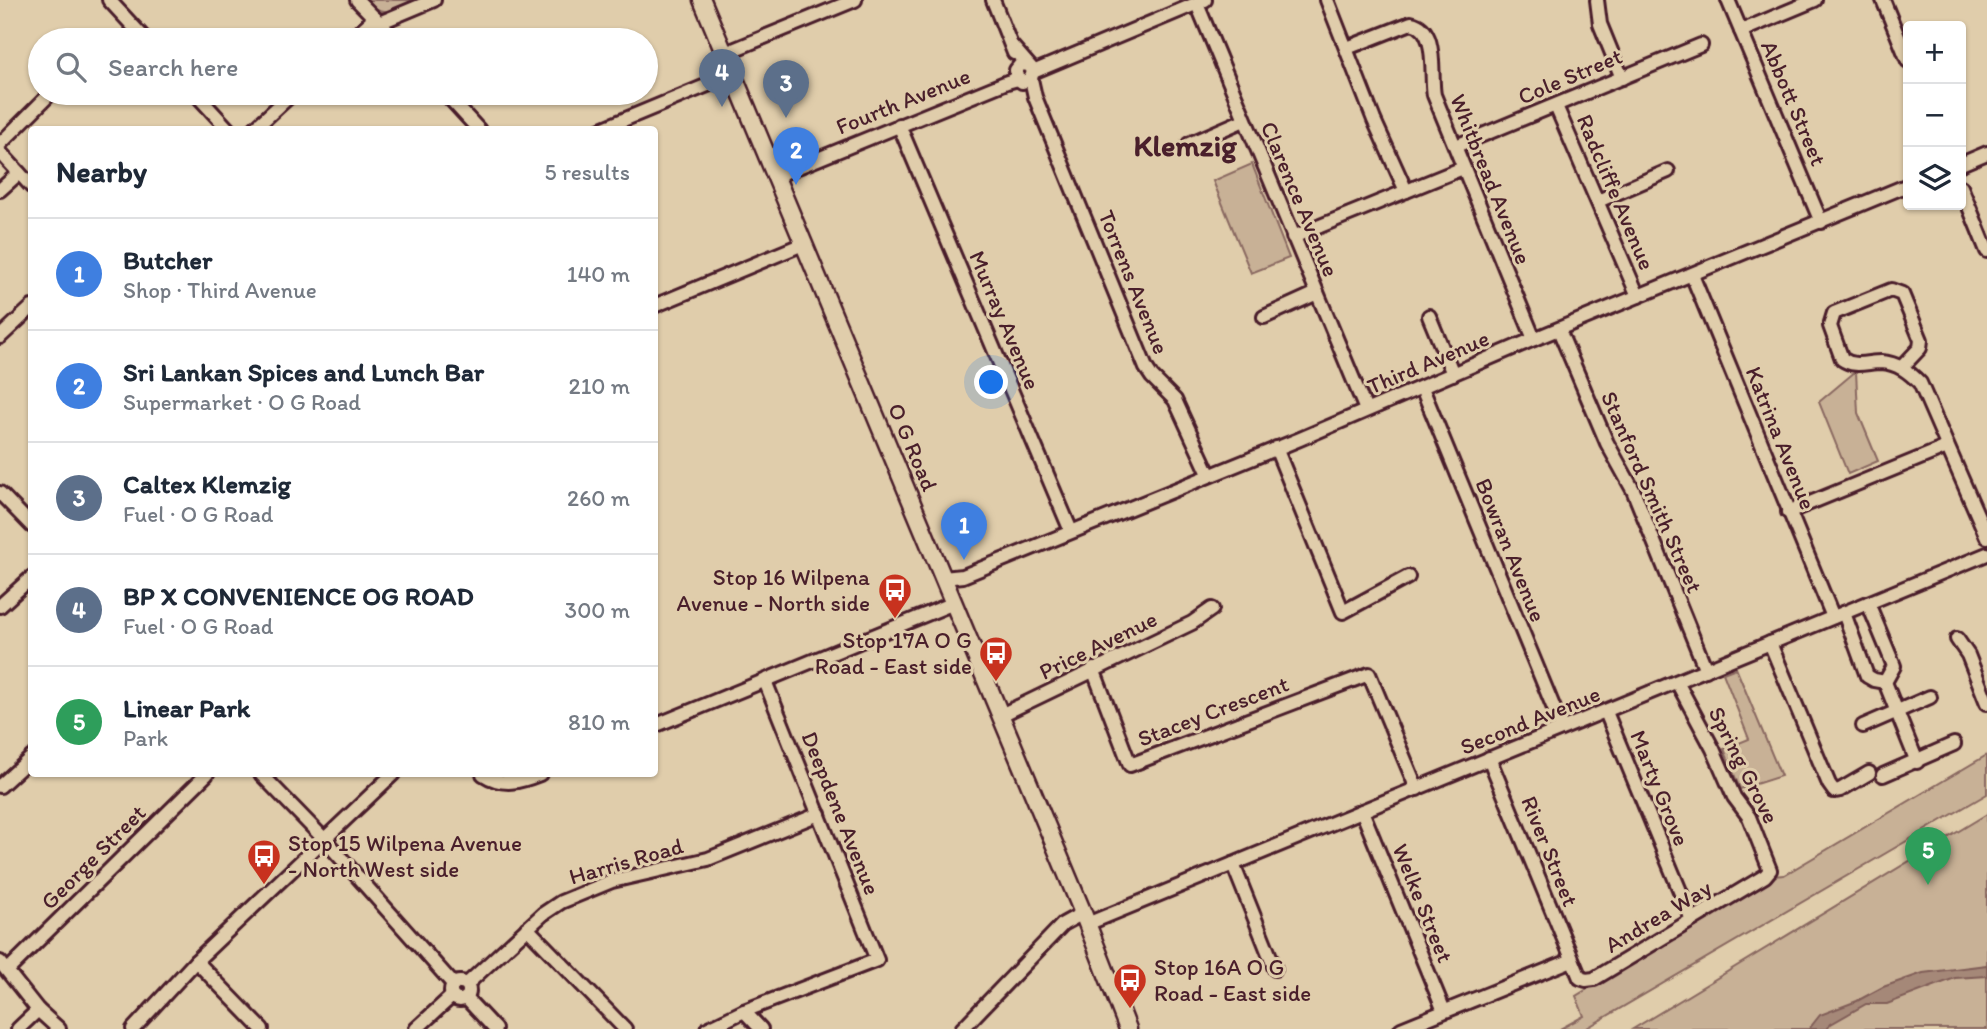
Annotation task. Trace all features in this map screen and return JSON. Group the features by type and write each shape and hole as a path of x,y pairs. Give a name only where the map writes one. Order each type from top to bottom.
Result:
{"main road":[{"name":"O G Road","path":"702,0 1001,715 1128,1029"}],"street":[{"path":"109,0 135,28"},
{"path":"358,0 385,28"},
{"path":"366,28 377,20 434,0"},
{"path":"723,54 855,0"},
{"name":"Torrens Avenue","path":"993,0 1146,368 1175,400 1209,474"},
{"path":"1327,0 1374,120 1406,191"},
{"path":"1597,0 1600,24 1622,78"},
{"name":"Abbott Street","path":"1728,0 1821,222"},
{"path":"1741,31 1815,0"},
{"path":"1883,0 1903,49"},
{"name":"Fourth Avenue","path":"776,176 1201,2"},
{"name":"Clarence Avenue","path":"1201,2 1244,120 1366,410"},
{"name":"Whitbread Avenue","path":"1348,48 1411,23 1417,24 1423,30 1433,59 1434,95 1534,339"},
{"name":"Cole Street","path":"1456,146 1702,45"},
{"path":"609,126 732,75"},
{"path":"0,144 39,105"},
{"path":"206,105 225,126"},
{"path":"257,126 280,105"},
{"path":"455,105 475,126"},
{"name":"Radcliffe Avenue","path":"1556,106 1638,296"},
{"path":"1189,144 1244,120"},
{"name":"Murray Avenue","path":"899,125 1071,531"},
{"path":"0,152 28,183"},
{"path":"1966,162 1987,153"},
{"path":"1293,237 1463,169"},
{"path":"1598,201 1668,171"},
{"path":"0,190 19,173"},
{"name":"Third Avenue","path":"949,591 963,576 1903,187"},
{"path":"1966,199 1987,251"},
{"path":"658,304 803,244"},
{"name":"Katrina Avenue","path":"1692,275 1788,512 1867,676 1885,682"},
{"path":"1902,367 1920,348 1922,340 1902,293 1891,290 1834,313 1830,326 1842,359 1852,365 1884,362 1902,367 1920,383 1987,537"},
{"path":"1264,317 1317,293"},
{"path":"0,337 28,311"},
{"path":"1429,316 1453,374"},
{"name":"Stanford Smith Street","path":"1559,330 1607,443 1633,491 1706,670"},
{"name":"Bowran Avenue","path":"1422,388 1562,728"},
{"path":"1788,512 1947,447"},
{"path":"1276,448 1343,612 1408,577"},
{"path":"0,492 28,522"},
{"name":"Second Avenue","path":"961,1029 1063,924 1233,864 1987,554"},
{"path":"0,606 28,581"},
{"path":"658,724 765,681 949,591"},
{"path":"1868,603 1894,666 1885,682 1917,762"},
{"name":"Price Avenue","path":"1001,715 1192,623 1212,609"},
{"path":"1957,639 1983,680 1987,703"},
{"path":"1770,643 1834,791 1869,773"},
{"name":"Stacey Crescent","path":"1093,669 1129,765 1368,674 1417,789"},
{"name":"Deepdene Avenue","path":"744,1011 877,960 765,681"},
{"name":"Spring Grove","path":"1676,682 1713,750 1734,797 1749,817 1770,870"},
{"path":"1863,726 1930,697"},
{"name":"Marty Grove","path":"1606,712 1692,920"},
{"path":"1884,775 1954,744"},
{"name":"River Street","path":"1489,758 1572,960"},
{"path":"0,786 28,761"},
{"name":"George Street","path":"4,966 204,777"},
{"path":"264,777 324,839 458,988 470,993 466,998 495,1029"},
{"path":"133,1029 196,961 390,777"},
{"path":"488,777 513,783 531,777"},
{"name":"Welke Street","path":"1362,811 1444,1011"},
{"name":"Harris Road","path":"416,1029 458,988 552,906 612,881 708,859 819,814"},
{"path":"1233,864 1275,969"},
{"name":"Andrea Way","path":"1572,960 1580,978 1594,979 1765,876 1770,870"},
{"path":"527,928 625,1029"},
{"path":"1401,1029 1572,960"},
{"path":"196,961 262,1029"},
{"path":"4,966 38,1010 59,1029"},
{"path":"18,1029 38,1010"},
{"path":"707,1029 744,1011 761,1029"}],"shaded area":[{"path":"365,0 417,0 384,11 378,10"},
{"path":"1252,164 1289,258 1251,273 1213,181"},
{"path":"1856,371 1858,413 1878,461 1848,474 1819,402"},
{"path":"1736,668 1781,776 1740,789 1724,749 1749,739 1723,673"},
{"path":"1987,755 1987,794 1585,1029 1560,1029 1584,1016 1576,996 1773,876 1784,875"},
{"path":"1987,814 1987,1029 1633,1029"},
{"path":"1987,965 1987,976 1955,978 1887,1004 1866,1004 1827,1029 1809,1029 1820,1015 1857,1001 1883,987 1923,973"}],"place":[{"name":"BP X CONVENIENCE OG ROAD","path":"722,107"},
{"name":"Caltex Klemzig","path":"786,118"},
{"name":"Sri Lankan Spices and Lunch Bar","path":"796,185"},
{"name":"Butcher","path":"964,560"},
{"name":"Stop 16 Wilpena Avenue - North side","path":"895,620"},
{"name":"Stop 17A O G Road - East side","path":"996,683"},
{"name":"Linear Park","path":"1928,885"},
{"name":"Stop 15 Wilpena Avenue - North West side","path":"264,886"},
{"name":"Stop 16A O G Road - East side","path":"1130,1010"}],"district":[{"name":"Klemzig","path":"1185,145"}]}
